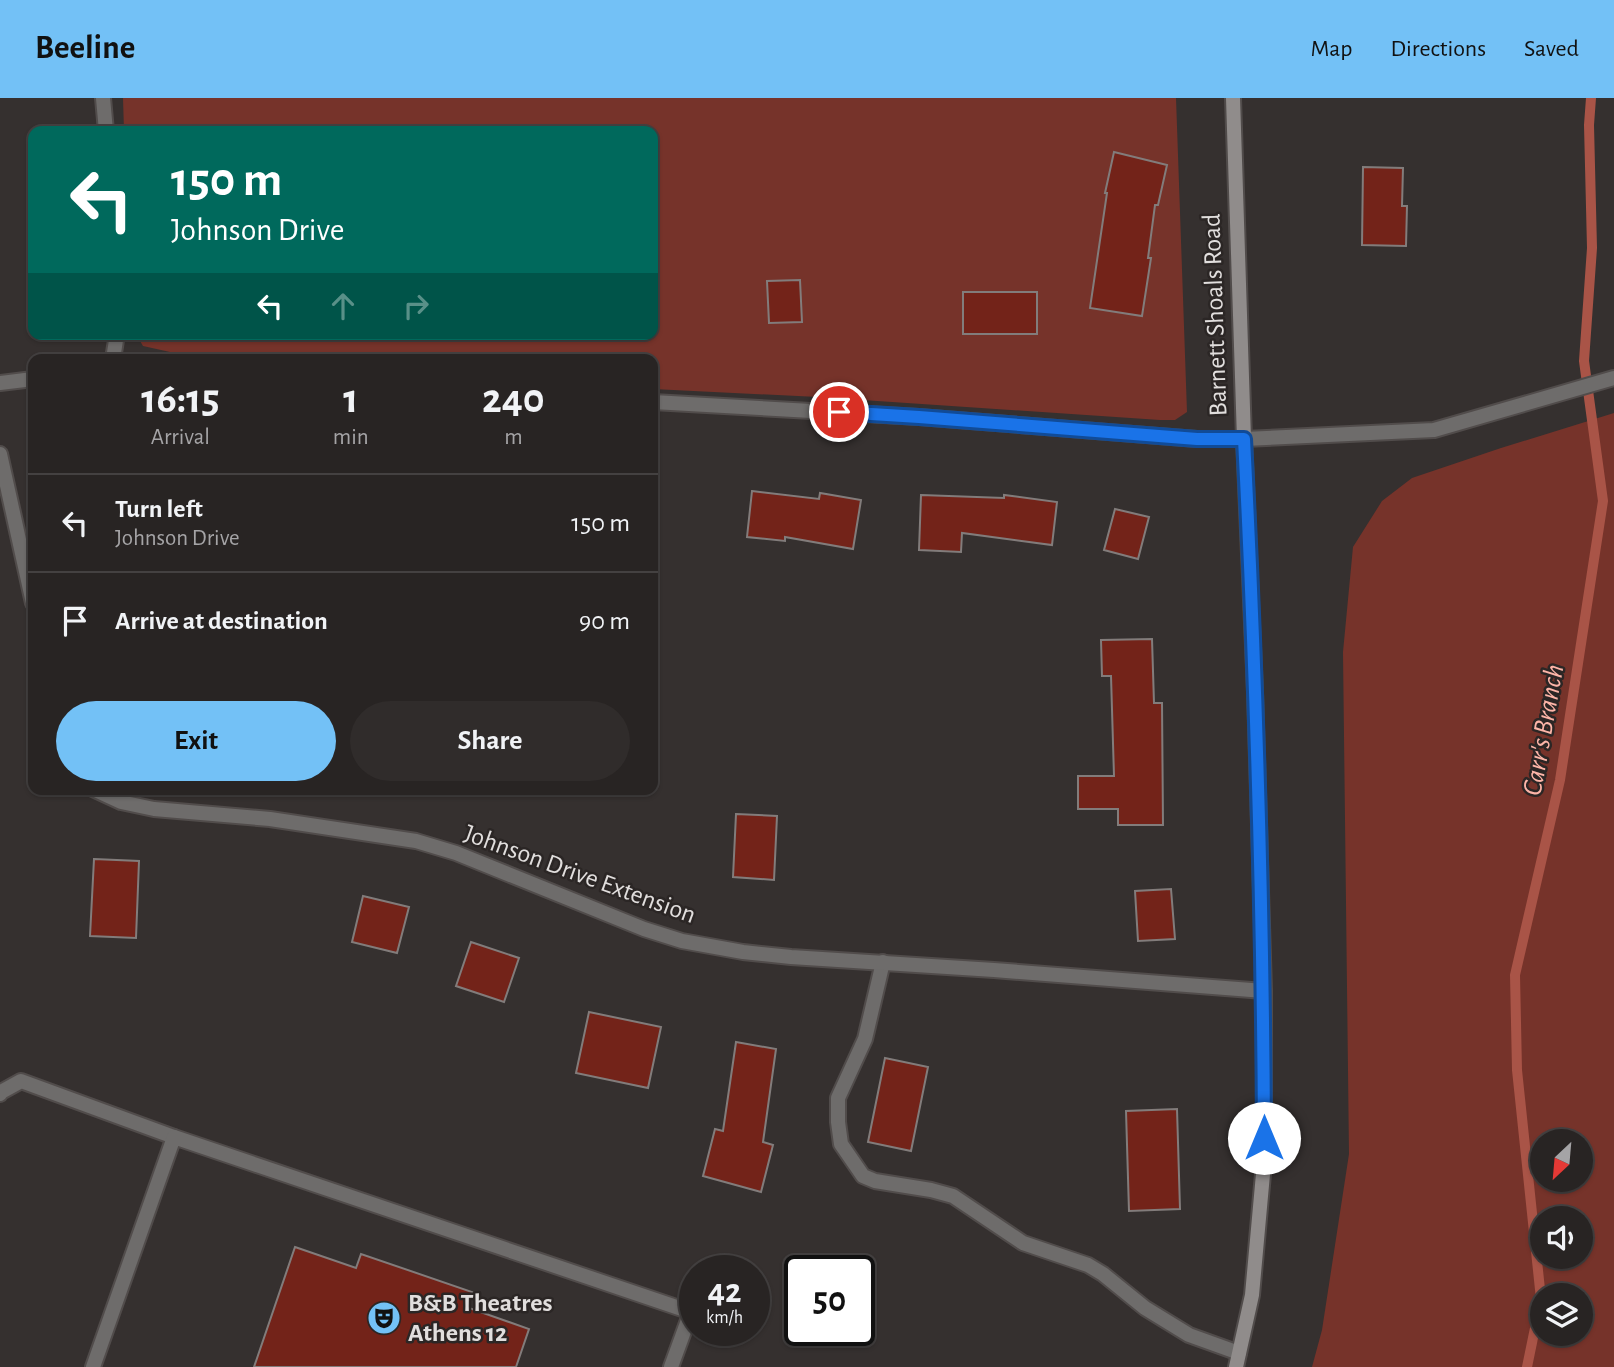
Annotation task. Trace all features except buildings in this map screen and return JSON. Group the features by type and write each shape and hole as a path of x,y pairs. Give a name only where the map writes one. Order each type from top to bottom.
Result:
{"main road":[{"name":"Barnett Shoals Road","path":"1233,98 1264,991 1264,1163 1252,1295 1237,1360"}],"street":[{"path":"103,98 106,126"},
{"path":"658,402 919,417 1197,439 1244,439 1434,430 1612,379"},
{"path":"0,383 28,380"},
{"path":"0,454 28,580"},
{"name":"Johnson Drive Extension","path":"106,795 121,802 154,808 270,819 416,841 456,853 644,929 682,941 743,952 1264,991"},
{"path":"883,962 865,1039 838,1098 841,1143 863,1175 875,1181 953,1196 1023,1243 1088,1265 1145,1308 1237,1360"},
{"path":"0,1094 21,1081 174,1136 691,1312 671,1367"},
{"path":"93,1367 174,1136"}],"shaded area":[{"path":"123,98 1176,98 1187,412 1175,420 1160,420 658,389 658,354 193,354 143,346 140,340 658,340 658,126 124,126"},
{"path":"1614,413 1614,1367 1312,1367 1322,1330 1349,1154 1343,652 1353,547 1382,501 1412,478"}],"waterway":[{"name":"Carr's Branch","path":"1527,1367 1541,1299 1517,1070 1515,975 1560,780 1603,501 1584,361 1592,248 1589,125 1591,98"}],"place":[{"name":"B&B Theatres Athens 12","path":"384,1318"}],"route":[{"path":"839,412 1197,439 1244,439 1264,991 1264,1138"}]}
